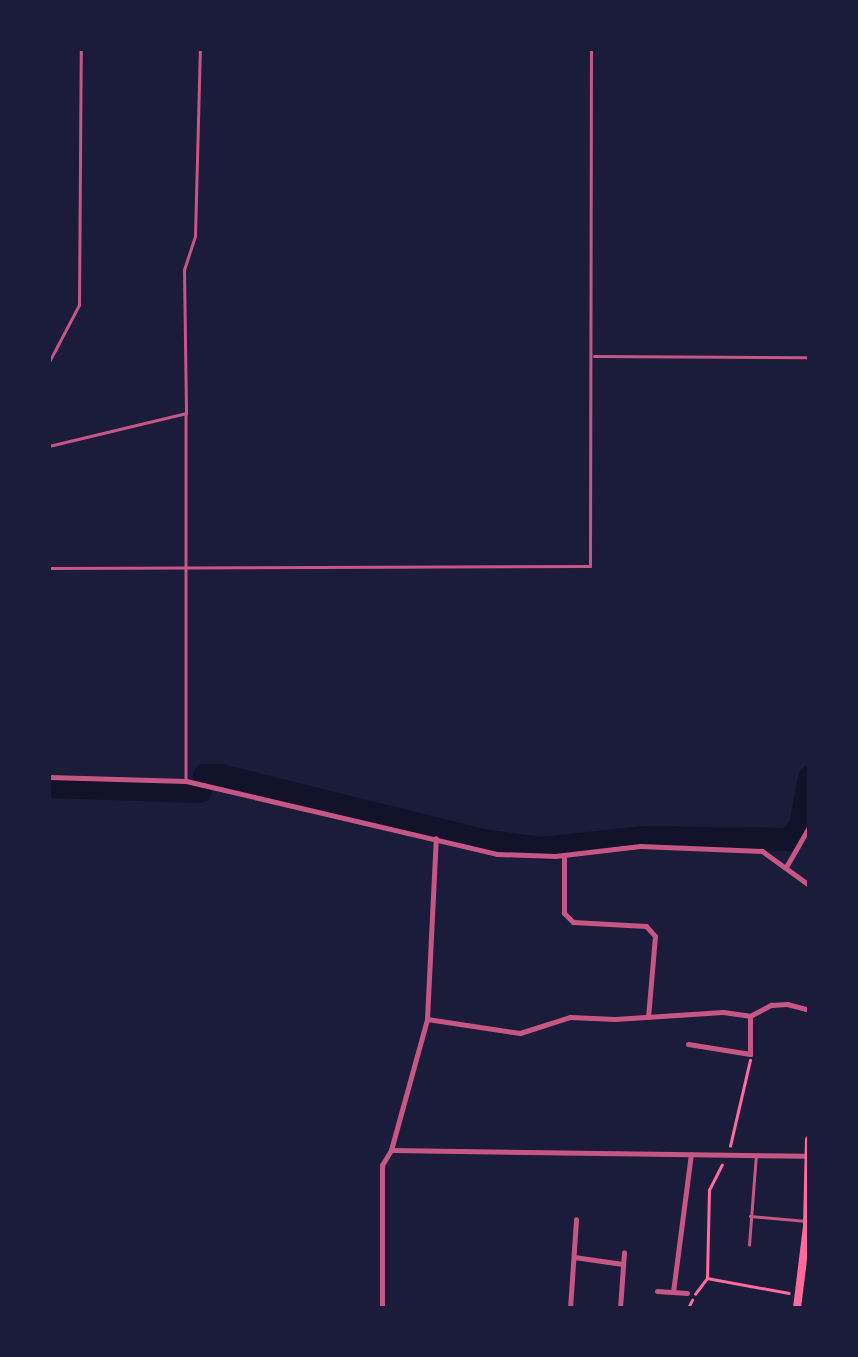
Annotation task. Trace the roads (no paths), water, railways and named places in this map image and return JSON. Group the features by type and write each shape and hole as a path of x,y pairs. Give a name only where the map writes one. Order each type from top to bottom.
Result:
{"main road":[{"path":"797,1308 807,1249 809,1140"}],"street":[{"path":"49,777 186,781 497,853 564,855 640,846 762,851 809,886"},
{"path":"786,867 809,827"},
{"path":"382,1308 382,1165 391,1150 427,1019 436,838"},
{"path":"564,855 564,913 573,922 646,926 655,936 648,1017"},
{"path":"427,1019 520,1033 570,1017 648,1017 723,1012 750,1016 771,1005 809,1010"},
{"path":"688,1044 750,1054 750,1016"},
{"path":"391,1150 808,1156"},
{"path":"673,1292 691,1154"},
{"path":"570,1308 576,1219"},
{"path":"620,1308 624,1252"},
{"path":"574,1256 623,1264"},
{"path":"657,1291 687,1293"}],"lane":[{"path":"49,362 79,305 81,49"},
{"path":"186,781 184,270 195,236 200,49"},
{"path":"49,568 590,566 594,356 591,49"},
{"path":"594,356 809,357"},
{"path":"49,446 186,412"},
{"path":"748,1245 756,1155"},
{"path":"750,1216 807,1221"}],"waterway":[{"path":"204,775 219,775 487,841 542,848 643,837 789,839 800,825 809,777"},
{"path":"49,786 200,791"}]}
